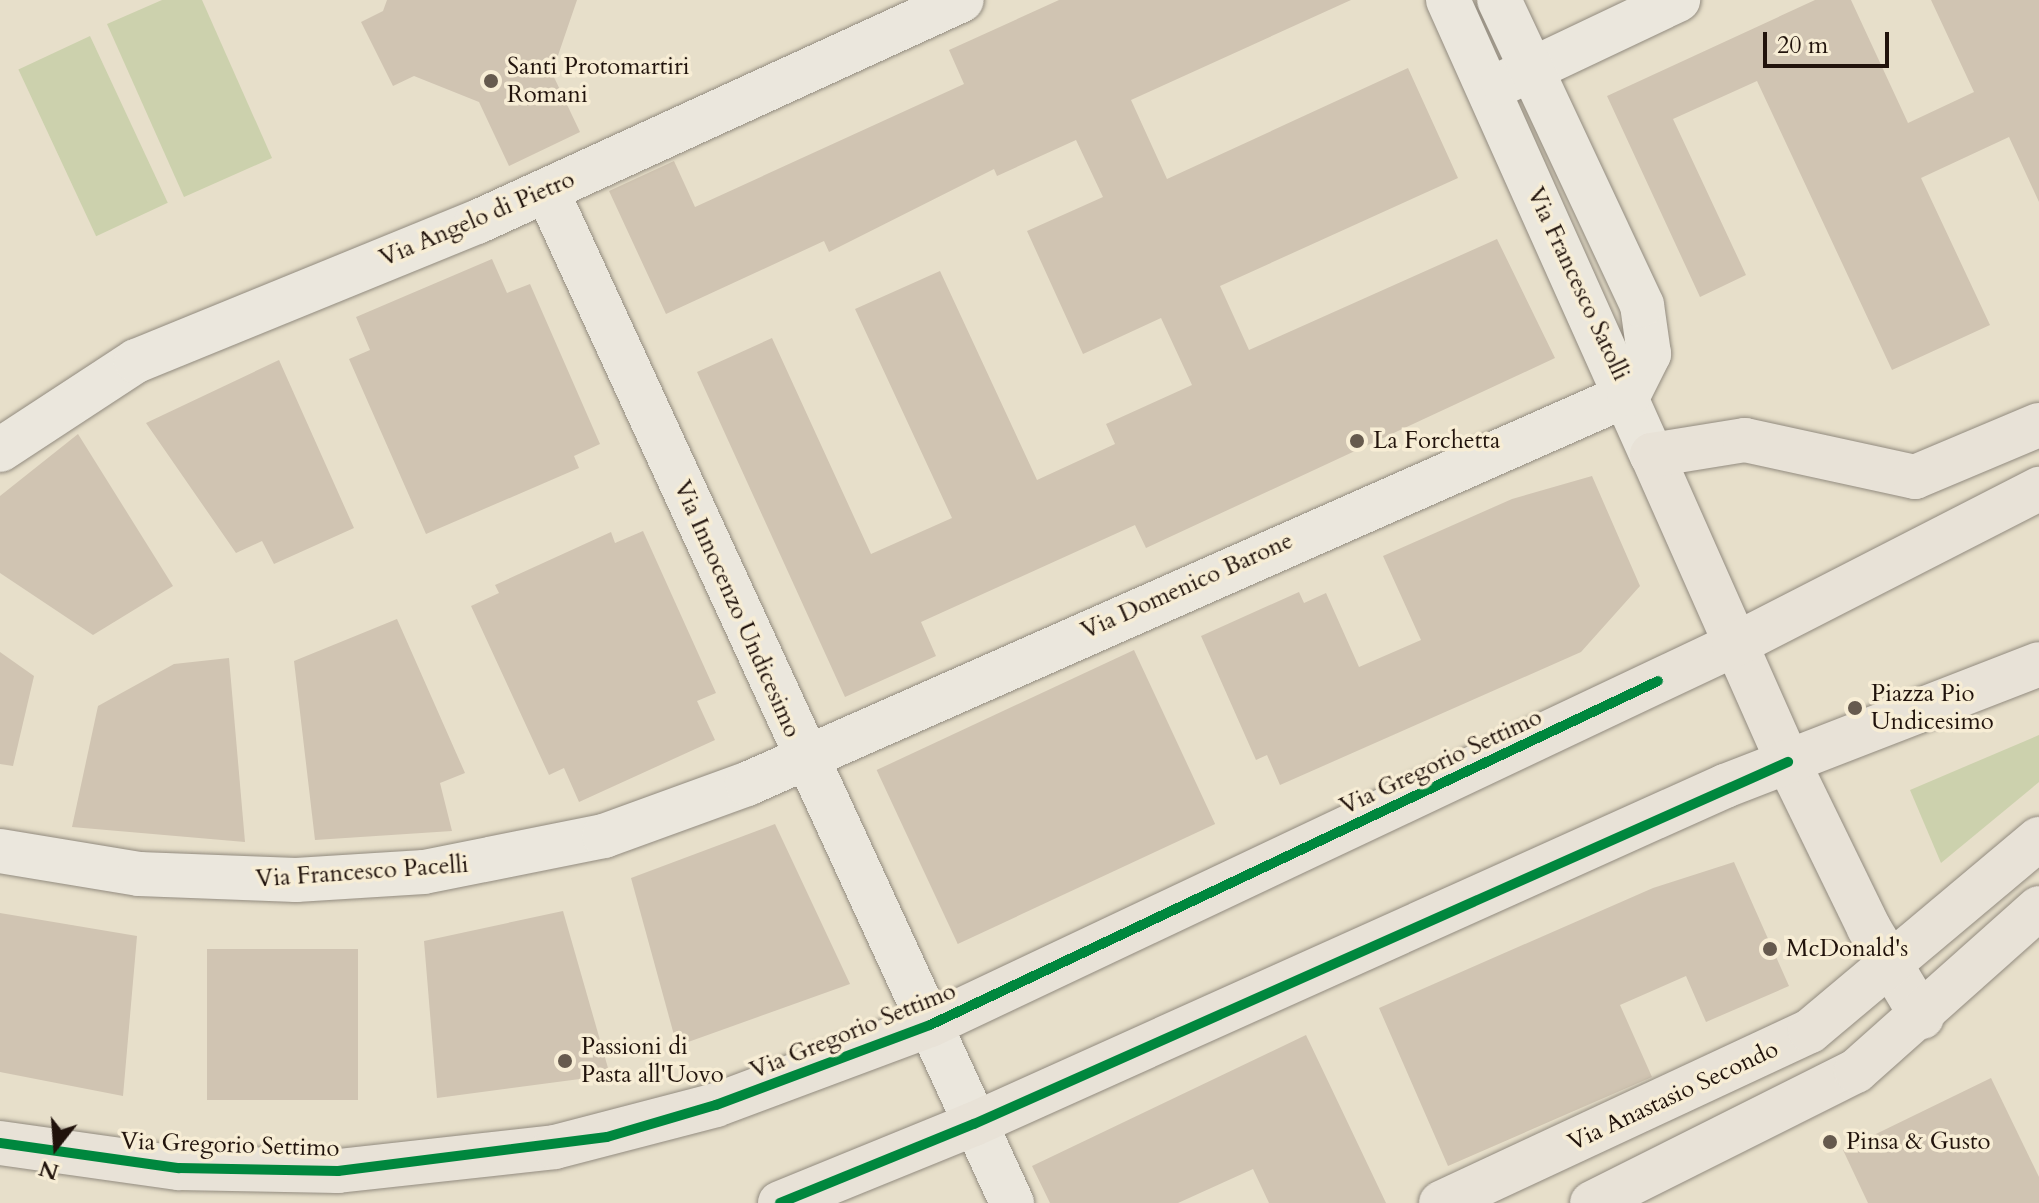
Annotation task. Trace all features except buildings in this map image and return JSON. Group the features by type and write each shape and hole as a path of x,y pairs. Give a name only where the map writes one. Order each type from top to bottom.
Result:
{"main road":[{"path":"1922,1017 1890,965 1788,762 1652,455 1745,440 1915,477 2039,425"},
{"path":"1734,645 2039,489"},
{"name":"Via Gregorio Settimo","path":"0,1143 255,1170 338,1171 506,1155 607,1137 716,1105 930,1025 1734,645"},
{"path":"780,1203 974,1124 1715,791 2039,664"},
{"path":"1890,965 2039,839"},
{"path":"1592,1203 1815,1096 1922,1017 2039,908"},
{"name":"Via Anastasio Secondo","path":"1441,1203 1810,1031 1890,965"}],"street":[{"name":"Via Angelo di Pietro","path":"0,450 136,361 547,191 962,0"},
{"name":"Via Francesco Satolli","path":"1448,0 1629,394"},
{"name":"Via Francesco Satolli","path":"1499,0 1647,319 1647,367 1629,394"},
{"path":"1489,90 1678,0"},
{"name":"Via Innocenzo Undicesimo","path":"547,191 804,757 1012,1203"},
{"path":"1629,394 1652,455"},
{"name":"Via Domenico Barone","path":"804,757 1629,394"},
{"name":"Via Francesco Pacelli","path":"0,851 101,870 231,880 424,872 604,836 804,757"}],"green space":[{"path":"162,0 202,0 272,158 184,197 107,24"},
{"path":"90,36 168,203 96,236 18,69"},
{"path":"2039,735 2039,782 1941,863 1910,790"}],"cycle path":[{"path":"0,1143 179,1168 338,1171 607,1137 716,1105 930,1025 1658,681"},
{"path":"780,1203 974,1124 1788,762"}],"place":[{"name":"Santi Protomartiri Romani","path":"491,81"},
{"name":"La Forchetta","path":"1357,441"},
{"name":"Piazza Pio Undicesimo","path":"1855,708"},
{"name":"McDonald's","path":"1770,949"},
{"name":"Passioni di Pasta all'Uovo","path":"565,1061"},
{"name":"Pinsa & Gusto","path":"1830,1142"}]}
